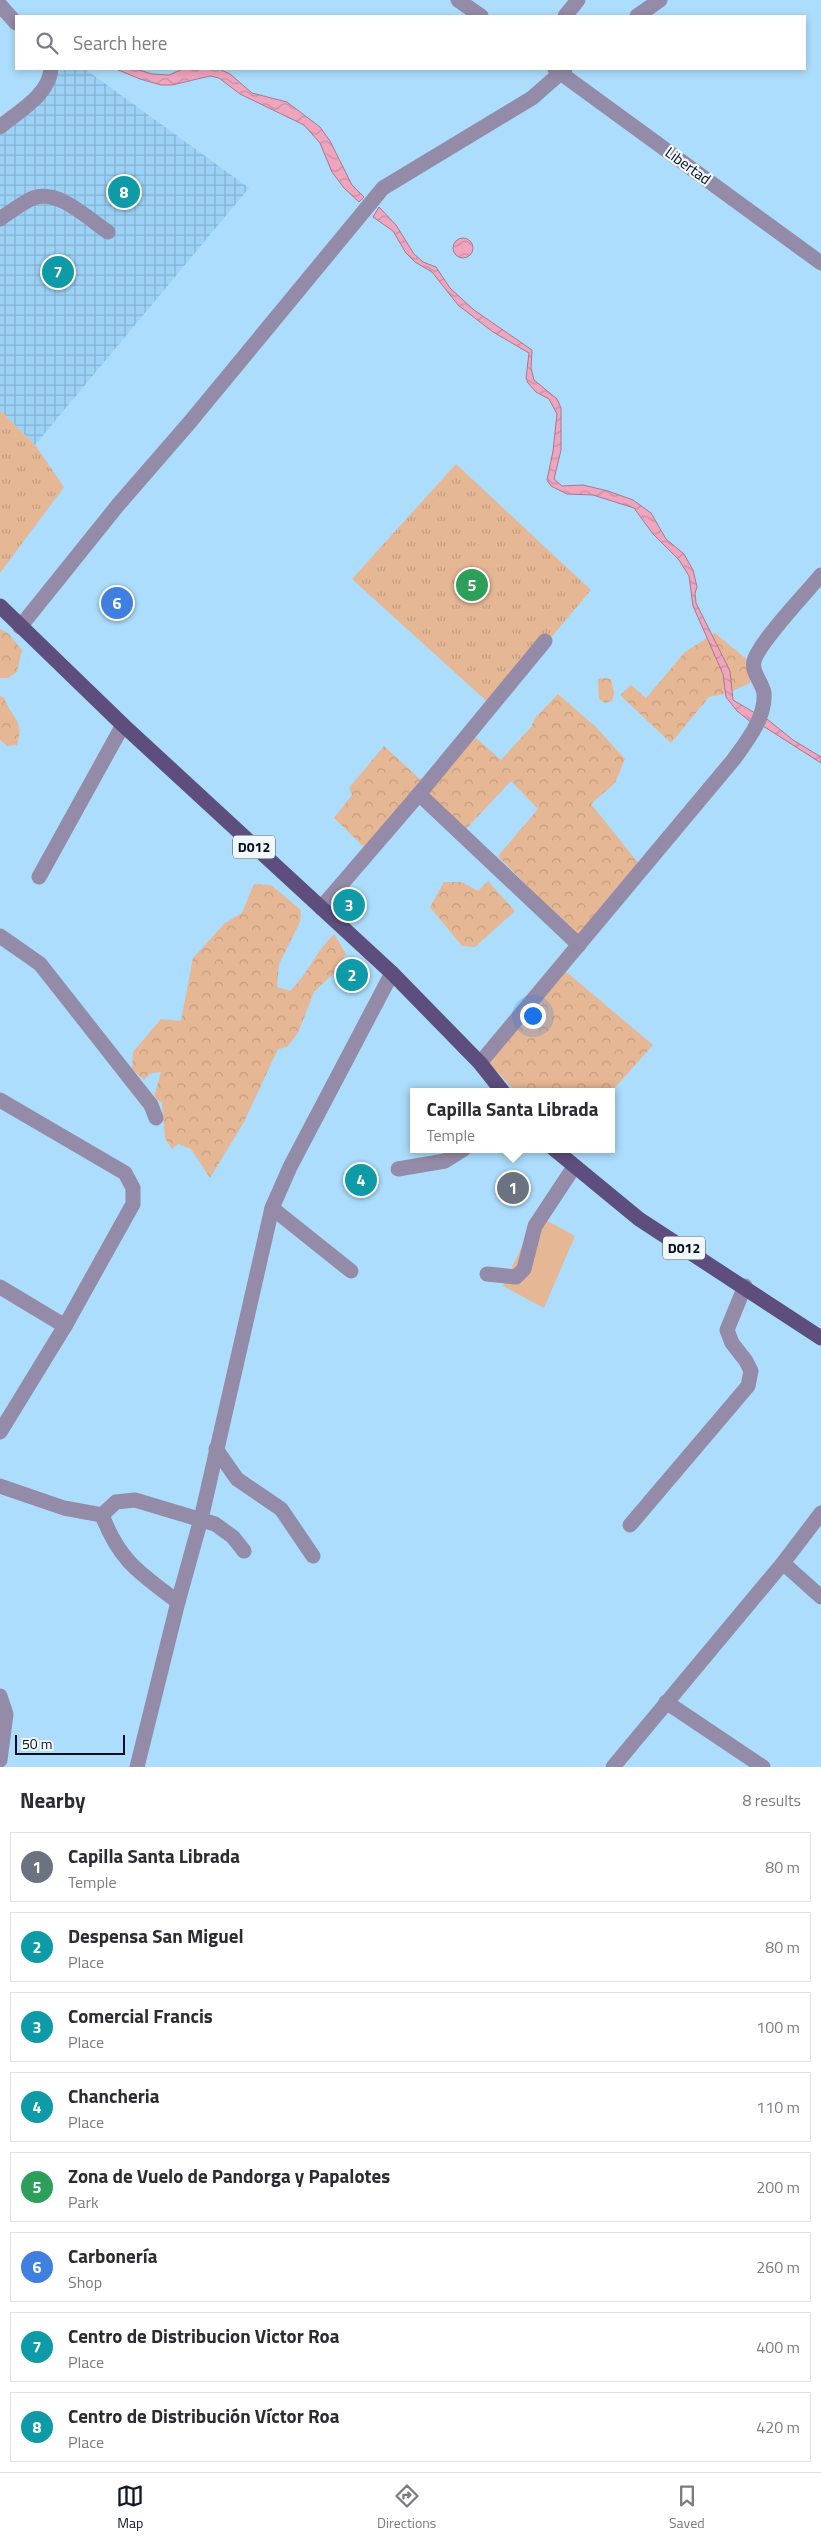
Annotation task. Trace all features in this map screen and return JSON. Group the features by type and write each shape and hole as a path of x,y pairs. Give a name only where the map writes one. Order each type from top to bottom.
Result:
{"main road":[{"name":"D012","path":"0,606 123,725 392,973 480,1063 500,1088"},
{"name":"D012","path":"558,1153 639,1219 820,1335"}],"street":[{"path":"458,0 480,15"},
{"path":"566,15 578,0"},
{"path":"638,15 660,0"},
{"path":"0,6 15,22"},
{"path":"0,126 44,90 50,79 51,70"},
{"path":"20,627 365,208 384,188 532,98 560,70"},
{"name":"Libertad","path":"560,70 821,263"},
{"path":"0,219 32,199 45,195 58,198 108,232"},
{"path":"480,1063 734,760 754,730 762,710 764,694 754,671 754,660 763,645 821,575"},
{"path":"321,908 419,794 544,641"},
{"path":"39,877 123,725"},
{"path":"419,794 579,945"},
{"path":"0,936 40,964 151,1105 156,1118"},
{"path":"137,1767 178,1602 201,1519 272,1208 290,1167 392,973"},
{"path":"0,1100 125,1174 133,1188 133,1204 65,1326 0,1432"},
{"path":"398,1169 445,1161 458,1153"},
{"path":"487,1274 516,1277 524,1269 535,1226 574,1167"},
{"path":"272,1208 351,1271"},
{"path":"630,1525 748,1386 751,1372 746,1361 732,1343 727,1330 745,1286"},
{"path":"0,1287 65,1326"},
{"path":"216,1450 237,1479 281,1509 313,1556"},
{"path":"0,1486 64,1508 102,1515"},
{"path":"102,1515 116,1502 135,1500 215,1524 233,1537 244,1551"},
{"path":"613,1767 782,1563 821,1513"},
{"path":"102,1515 108,1532 131,1566 178,1602"},
{"path":"782,1563 821,1597"},
{"path":"0,1696 6,1714 0,1760"},
{"path":"666,1702 764,1767"}],"shaded area":[{"path":"61,70 86,70 249,188 35,445 0,410 0,124"}],"green space":[{"path":"0,410 35,445 64,487 0,573"},
{"path":"456,464 591,590 493,707 352,579"},
{"path":"0,629 8,633 22,650 17,672 8,678 0,678"},
{"path":"715,633 750,662 750,683 728,693 709,697 671,743 620,695 631,685 646,698 685,652"},
{"path":"598,679 611,679 614,693 612,701 605,703 599,699"},
{"path":"558,694 596,727 625,759 615,783 591,804 640,865 578,938 498,856 538,809 511,781 466,829 425,791 475,737 501,760 531,727 535,718"},
{"path":"0,696 4,698 19,725 17,745 7,746 0,740"},
{"path":"384,746 421,780 366,849 334,818 352,795 349,788"},
{"path":"488,881 515,911 475,947 462,946 430,907 444,882 462,882 478,891"},
{"path":"254,884 271,885 301,910 300,922 279,964 277,987 290,991 334,934 346,954 334,973 314,992 298,1033 287,1047 278,1049 244,1122 210,1178 191,1149 178,1144 172,1149 165,1138 162,1103 154,1097 161,1072 149,1074 144,1080 132,1069 133,1052 161,1019 181,1021 193,958 225,923 242,913"},
{"path":"564,970 653,1045 615,1088 512,1088 488,1062"},
{"path":"537,1215 575,1236 544,1308 503,1286"}],"water":[{"path":"118,70 139,70 152,74 169,75 181,70 221,70 230,74 252,93 287,102 320,127 330,141 352,185 364,197 359,202 344,188 332,172 320,143 304,125 240,94 219,78 210,76 172,85 161,85"},
{"path":"379,207 396,225 414,254 423,262 436,267 450,288 474,310 532,350 531,368 534,380 557,399 561,408 561,450 554,479 562,486 583,485 633,500 651,513 666,539 684,554 693,570 697,587 695,593 696,603 730,671 733,700 755,713 752,723 737,711 726,697 723,674 693,606 689,576 679,560 653,534 634,508 593,495 567,494 551,486 547,480 553,451 557,414 549,399 536,392 528,383 526,378 529,353 493,332 458,305 432,272 415,262 406,253 393,231 373,217"},
{"path":"459,238 467,238 473,244 473,252 467,258 459,258 453,252 453,244"},
{"path":"767,719 793,740 821,757 821,763 763,726"}],"place":[{"name":"Centro de Distribución Víctor Roa","path":"124,192"},
{"name":"Centro de Distribucion Victor Roa","path":"58,272"},
{"name":"Zona de Vuelo de Pandorga y Papalotes","path":"472,585"},
{"name":"Carbonería","path":"117,603"},
{"name":"Comercial Francis","path":"349,905"},
{"name":"Despensa San Miguel","path":"352,975"},
{"name":"Chancheria","path":"361,1180"},
{"name":"Capilla Santa Librada","path":"513,1188"}]}
